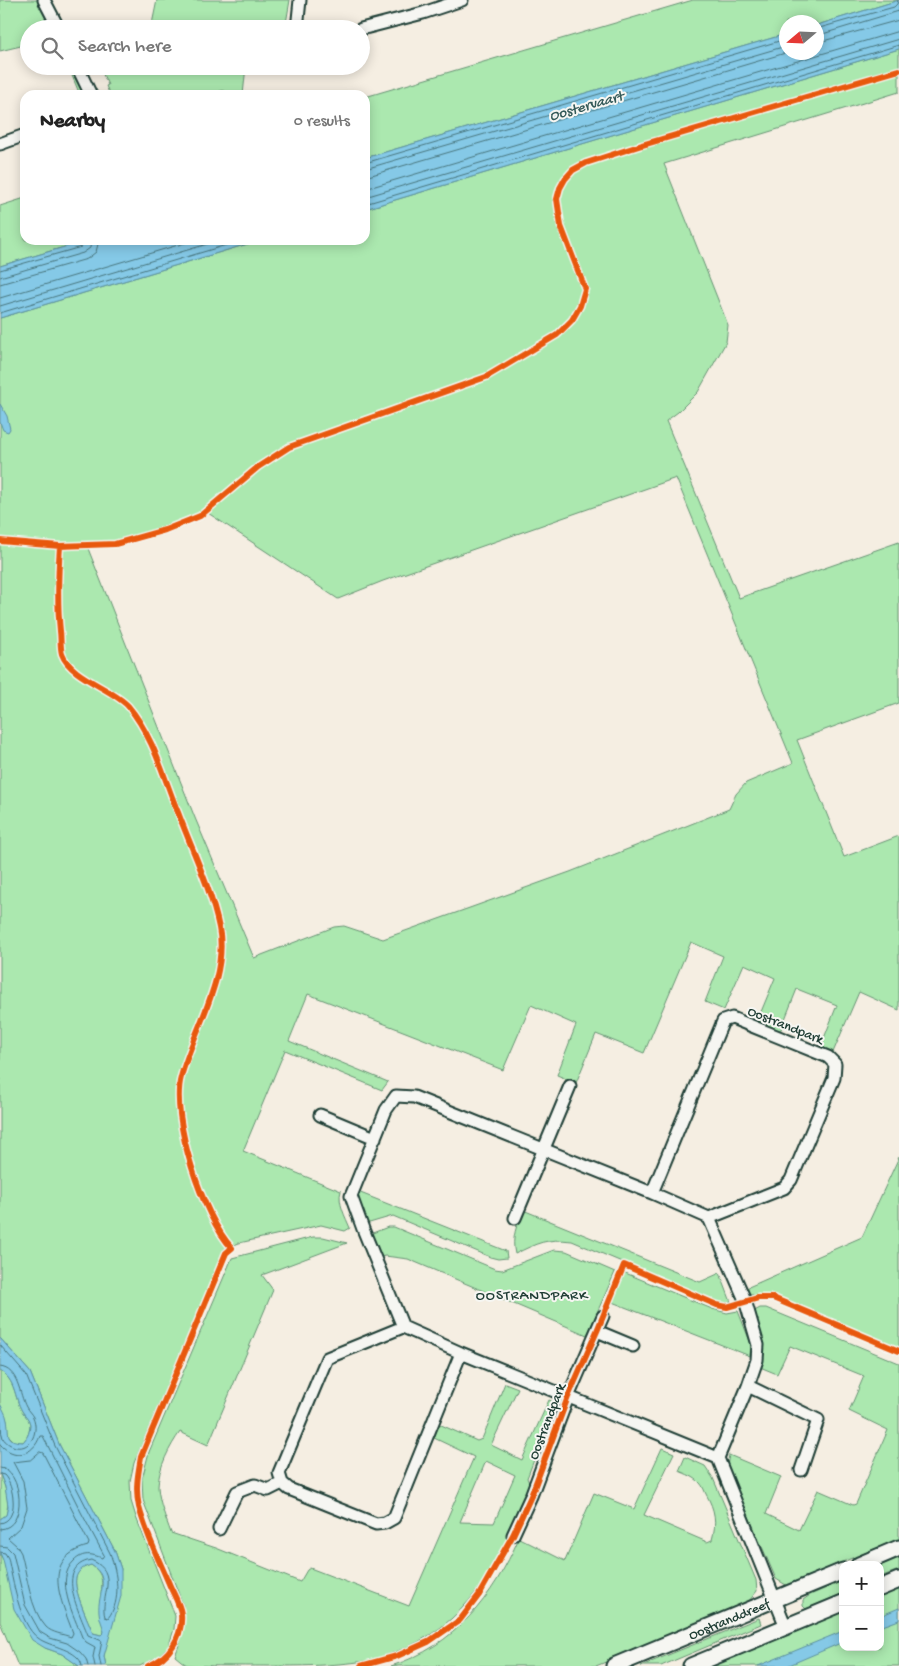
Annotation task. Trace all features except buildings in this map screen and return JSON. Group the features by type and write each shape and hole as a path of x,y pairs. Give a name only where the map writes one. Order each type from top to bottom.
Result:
{"main road":[{"path":"868,1561 899,1548"},
{"name":"Oostranddreef","path":"614,1666 839,1573"},
{"path":"884,1586 899,1580"},
{"name":"Oostranddreef","path":"691,1666 839,1605"}],"street":[{"path":"44,0 54,20"},
{"path":"298,20 300,0"},
{"path":"370,27 423,13 462,0"},
{"path":"81,75 89,90"},
{"path":"0,144 20,138"},
{"name":"Oostrandpark","path":"652,1193 723,1021 732,1018 828,1057 836,1064 834,1078 791,1180 784,1188 709,1218"},
{"path":"515,1218 570,1086"},
{"path":"461,1353 394,1518 385,1523 376,1524 289,1490 282,1483 279,1473 327,1358 403,1327 351,1196 386,1110 396,1096 414,1097 709,1218 745,1300 758,1345 756,1360 748,1386 718,1458 786,1627"},
{"path":"320,1116 376,1138"},
{"name":"Oostrandpark","path":"514,1535 531,1496 568,1396 603,1316"},
{"name":"Oostrandpark","path":"403,1327 461,1353 718,1458"},
{"path":"597,1331 633,1346"},
{"path":"748,1386 818,1420 801,1470"},
{"path":"220,1529 237,1492 255,1485 268,1490 282,1483"}],"green space":[{"path":"0,0 39,0 49,20 20,20 20,46 0,51"},
{"path":"157,0 290,0 287,20 153,20"},
{"path":"693,0 899,0 824,23 824,15 779,15 779,36 370,157 370,96"},
{"path":"899,49 899,92 664,164 728,325 726,342 698,392 666,421 739,598 899,542 899,703 797,740 844,857 899,836 899,1010 859,992 831,1057 819,1051 837,1005 797,989 779,1034 756,1024 775,978 744,964 724,1010 705,1002 723,956 691,942 644,1053 596,1034 576,1083 557,1075 576,1025 531,1005 503,1070 308,994 289,1041 388,1082 382,1090 285,1050 243,1151 341,1191 341,1205 350,1228 345,1231 321,1225 239,1243 224,1249 134,1463 130,1481 131,1501 136,1517 175,1616 174,1629 169,1645 157,1657 140,1666 106,1666 104,1656 121,1569 115,1551 59,1444 30,1372 0,1338 0,318 244,245 370,245 370,208","holes":["676,478 793,763 746,783 736,794 729,809 570,872 383,939 344,926 334,927 254,958 195,818 87,546 167,532 196,521 208,513 338,599 383,581"]},
{"path":"72,75 76,75 84,90 78,90"},
{"path":"103,75 245,75 244,90 108,90 106,86 108,85"},
{"path":"20,200 20,245 71,245 0,266 0,206"},
{"path":"899,1157 899,1350 786,1304 751,1294 744,1289 862,1237"},
{"path":"358,1192 506,1251 507,1258 498,1259 490,1257 393,1216 366,1224 356,1198"},
{"path":"523,1210 700,1282 720,1273 731,1302 717,1302 572,1241 556,1240 542,1242 515,1254 514,1237"},
{"path":"388,1227 394,1227 495,1269 502,1270 554,1250 566,1251 615,1272 587,1335 408,1259 380,1257 370,1234"},
{"path":"313,1237 323,1237 347,1243 262,1275 273,1290 208,1445 180,1432 162,1465 158,1487 171,1533 216,1548 300,1582 310,1568 409,1606 474,1457 434,1438 439,1424 477,1441 482,1439 505,1383 518,1388 491,1445 522,1460 549,1400 556,1403 527,1478 530,1485 509,1535 484,1580 469,1601 451,1619 430,1635 405,1648 370,1660 316,1665 187,1665 175,1656 183,1631 183,1605 143,1500 142,1479 149,1452 232,1258","holes":["486,1461 515,1475 494,1523 460,1522"]},
{"path":"623,1272 712,1309 727,1313 738,1311 751,1344 750,1356 612,1302"},
{"path":"760,1308 766,1308 899,1363 899,1539 845,1561 839,1561 839,1563 786,1585 776,1579 727,1466 729,1455 781,1477 766,1514 799,1530 818,1490 853,1505 856,1504 888,1430 849,1411 864,1376 790,1346 777,1374 760,1367 764,1348 751,1313"},
{"path":"0,1371 12,1384 19,1406 29,1422 28,1434 23,1442 15,1442 8,1435 7,1421 0,1404"},
{"path":"662,1448 674,1453 644,1515 707,1542 712,1540 715,1522 713,1511 702,1485 679,1471 685,1457 705,1466 713,1478 756,1580 757,1591 749,1601 727,1612 596,1666 391,1666 414,1657 434,1646 469,1617 497,1580 519,1538 565,1561 594,1493 634,1509"},
{"path":"0,1474 6,1489 8,1505 6,1516 0,1519"},
{"path":"0,1553 45,1648 62,1654 79,1666 18,1666 0,1622"},
{"path":"899,1558 899,1570 884,1576 884,1564"},
{"path":"91,1565 98,1572 101,1579 101,1609 104,1632 101,1635 93,1633 79,1597 76,1583 79,1571"},
{"path":"839,1583 839,1595 806,1609 803,1606 803,1600"},
{"path":"899,1588 899,1666 713,1666 839,1614 839,1651 884,1651 884,1594"},
{"path":"759,1618 761,1624 661,1666 641,1666"}],"water":[{"name":"Oostervaart","path":"899,0 899,49 370,208 370,157 779,36 779,60 824,60 824,23"},
{"path":"71,245 244,245 0,318 0,266"},
{"path":"0,404 7,416 10,429 8,432 3,430 0,422"},
{"path":"0,1338 30,1372 59,1444 115,1551 121,1569 121,1596 104,1656 106,1666 79,1666 62,1654 45,1648 32,1640 14,1609 0,1553 0,1519 6,1515 8,1506 5,1487 0,1474 0,1404 7,1418 9,1436 13,1440 23,1442 30,1429 30,1424 19,1406 12,1384 0,1371","holes":["91,1565 101,1575 102,1581 99,1612 104,1632 101,1635 93,1633 79,1597 76,1583 77,1575 84,1568"]},
{"path":"899,1608 899,1620 884,1626 884,1614"},
{"path":"839,1633 839,1644 787,1666 758,1666"}],"cycle path":[{"path":"0,541 60,546 115,544 165,530 200,516 258,467 289,447 486,377 557,335 572,320 580,306 585,289 561,226 557,199 560,188 573,170 586,163 642,145 899,70"},
{"path":"60,546 58,599 62,654 67,662 82,676 128,706 145,731 158,759 207,885 216,913 221,947 215,985 186,1059 179,1095 180,1116 185,1141 200,1191 221,1234 232,1248 226,1253 141,1457 137,1488 139,1507 149,1537 181,1614 180,1631 173,1646 162,1658 148,1666"},
{"path":"361,1666 397,1656 428,1642 460,1620 479,1595 513,1535 531,1496 568,1397 624,1265 717,1305 727,1307 758,1298 773,1298 899,1351"}],"district":[{"name":"OOSTRANDPARK","path":"532,1294"}]}
